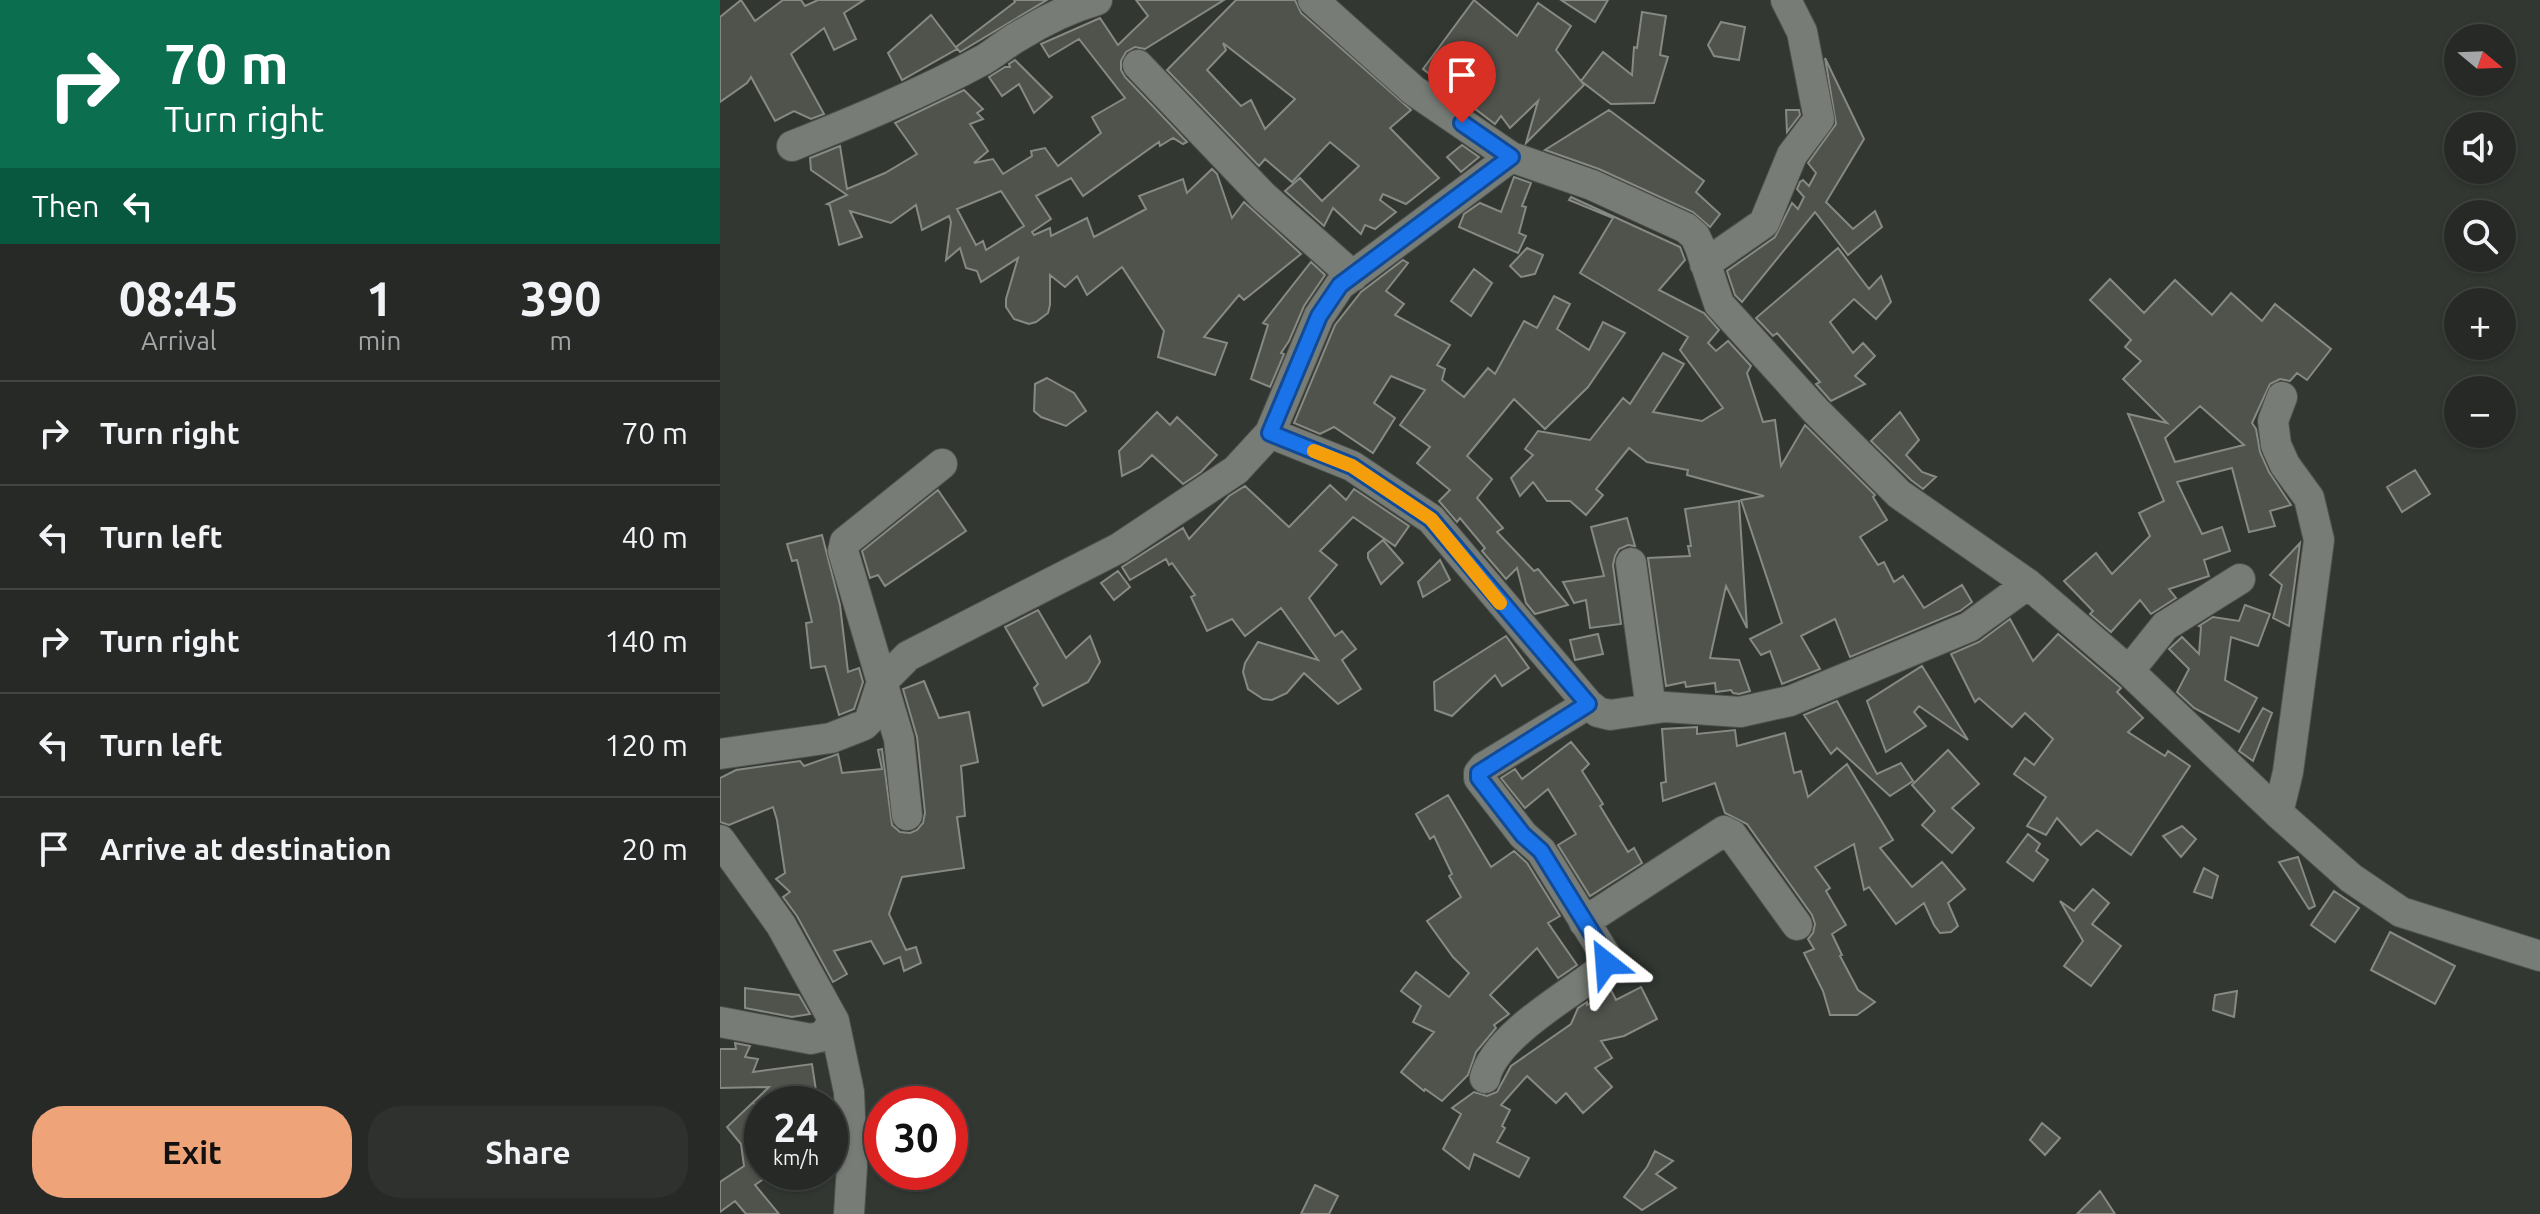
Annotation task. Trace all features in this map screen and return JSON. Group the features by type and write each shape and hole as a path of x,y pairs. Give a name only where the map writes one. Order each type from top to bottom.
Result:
{"street":[{"path":"792,146 911,95 984,59 1077,5 1097,0"},
{"path":"1313,0 1413,90 1511,157 1592,185 1686,228 1695,236 1719,304 1816,411 1899,494 2028,584 2129,671 2351,878 2401,912 2540,956"},
{"path":"1705,264 1764,223 1792,155 1819,119 1802,32 1786,0"},
{"path":"1138,65 1263,196 1353,276"},
{"path":"720,754 831,738 864,725 870,719 882,682 908,656 1119,548 1236,470 1270,433 1319,316 1340,285 1511,157"},
{"path":"2278,813 2288,772 2319,540 2309,498 2285,465 2276,445 2273,421 2282,397"},
{"path":"1270,433 1352,466 1431,519 1588,704 1598,712 1610,715 1665,707 1740,712 1790,701 1969,627 2028,584"},
{"path":"907,815 899,739 843,546 942,464"},
{"path":"1631,563 1651,709"},
{"path":"2129,671 2165,626 2240,579"},
{"path":"1485,1078 1489,1063 1512,1036 1601,970 1606,956 1541,851 1523,835 1479,778 1479,773 1588,704"},
{"path":"1584,922 1724,831 1732,835 1797,925"},
{"path":"720,840 781,925 834,1021 849,1092 852,1166 849,1214"},
{"path":"720,1022 811,1039 823,1036 834,1021"}],"building":[{"path":"741,0 755,21 783,0 801,0 805,6 818,0 864,0 844,13 856,39 834,50 824,28 791,54 824,114 811,119 794,111 775,121 751,77 720,102 720,17"},
{"path":"1014,0 1047,0 960,52 956,47"},
{"path":"1136,0 1224,0 1145,49 1135,47 1126,52 1121,61 1125,77 1187,142 1183,144 1173,138 1160,146 1159,142 1083,196 1071,178 1036,196 1051,219 1032,232 1034,235 1050,228 1051,236 1087,218 1094,237 1146,209 1139,196 1183,179 1187,193 1212,169 1217,174 1232,218 1244,202 1301,254 1244,300 1239,295 1204,337 1227,343 1215,375 1158,357 1164,331 1122,267 1087,295 1077,276 1065,287 1050,275 1048,313 1029,324 1014,319 1006,307 1018,258 981,282 977,271 966,268 960,248 946,260 951,222 949,216 922,230 916,205 891,223 850,211 862,237 839,245 830,205 827,204 847,195 811,170 810,158 840,146 847,189 885,173 917,154 895,123 964,90 983,109 977,113 983,119 970,124 988,151 974,163 993,159 1003,174 1032,156 1031,151 1045,148 1058,166 1101,133 1092,117 1125,98 1079,39 1049,57 1041,44 1100,18 1118,45 1148,16","holes":["1001,191 1024,226 986,250 983,241 976,245 957,209"]},
{"path":"1236,0 1295,0 1301,13 1411,110 1390,128 1439,178 1406,204 1383,194 1380,200 1396,212 1375,229 1365,225 1361,234 1333,208 1324,226 1285,191 1300,178 1322,201 1359,166 1330,142 1292,182 1265,159 1259,166 1167,70","holes":["1223,43 1295,99 1265,129 1251,100 1241,106 1207,70 1226,50"]},
{"path":"1474,0 1517,36 1538,3 1571,26 1556,50 1584,85 1526,143 1538,101 1510,128 1501,116 1495,124 1423,69"},
{"path":"1561,0 1608,0 1595,22"},
{"path":"1642,12 1666,16 1660,55 1668,57 1654,103 1611,104 1581,81 1603,52 1632,75 1634,47 1637,48"},
{"path":"931,15 957,49 902,80 888,53"},
{"path":"1721,22 1745,27 1739,60 1714,56 1708,45"},
{"path":"1825,58 1864,139 1826,202 1853,229 1875,211 1882,227 1848,255 1815,212 1742,302 1735,295 1727,271 1775,237 1792,203 1798,209 1804,197 1797,189 1800,182 1803,180 1809,186 1816,173 1808,163 1836,124"},
{"path":"1015,60 1052,97 1034,113 1019,84 1002,96 989,77 1010,67 1009,64"},
{"path":"1609,110 1704,181 1696,192 1720,214 1710,227 1693,212 1599,169 1545,150"},
{"path":"1786,110 1799,110 1800,115 1787,132"},
{"path":"1462,145 1479,157 1461,172 1447,157"},
{"path":"1514,177 1531,183 1522,206 1526,207 1519,233 1526,236 1518,253 1459,227 1464,214 1480,203 1501,212"},
{"path":"1571,197 1680,247 1685,260 1659,290 1704,313 1719,330 1708,343 1716,351 1728,341 1751,366 1747,373 1763,422 1775,420 1781,466 1805,425 1875,495 1873,497 1887,520 1860,537 1878,565 1884,562 1894,582 1903,576 1924,608 1962,585 1972,602 1960,611 1850,657 1835,619 1801,636 1820,669 1782,684 1770,651 1761,655 1750,639 1782,623 1741,500 1764,496 1687,475 1688,470 1647,462 1629,448 1596,489 1603,495 1586,515 1570,501 1547,501 1533,482 1520,496 1511,478 1533,455 1525,449 1538,431 1590,440 1623,398 1630,404 1663,353 1684,364 1653,412 1702,421 1723,408 1680,350 1688,337 1580,273 1613,218 1569,200"},
{"path":"1527,248 1543,255 1535,274 1521,277 1510,266"},
{"path":"1838,248 1869,289 1881,276 1891,302 1876,319 1854,299 1830,322 1853,353 1863,343 1875,356 1855,376 1865,384 1831,401 1816,384 1820,382 1777,333 1773,336 1756,318"},
{"path":"1403,260 1408,263 1386,291 1404,304 1395,315 1450,345 1437,365 1445,369 1442,380 1464,397 1488,368 1495,374 1524,321 1537,328 1554,296 1570,304 1557,329 1589,350 1603,322 1625,333 1588,387 1545,429 1514,399 1467,456 1492,479 1477,498 1503,528 1497,532 1534,571 1538,569 1568,605 1535,614 1526,603 1517,568 1506,579 1460,518 1457,522 1439,501 1450,490 1417,463 1430,447 1400,425 1425,390 1391,376 1374,403 1395,418 1373,453 1334,427 1320,434 1294,423 1335,325 1361,292"},
{"path":"1311,262 1325,275 1304,306 1281,353 1284,354 1270,387 1251,379 1268,325 1263,323"},
{"path":"1474,269 1492,283 1471,316 1451,301"},
{"path":"2110,279 2144,313 2175,280 2212,315 2231,293 2262,321 2275,304 2331,349 2307,380 2297,373 2290,381 2280,379 2270,384 2252,423 2269,472 2291,505 2270,511 2275,526 2249,532 2232,468 2177,482 2202,534 2222,527 2230,551 2204,560 2209,576 2169,589 2176,598 2151,614 2140,600 2111,632 2090,614 2093,611 2064,581 2096,553 2112,574 2150,536 2139,513 2164,501 2128,414 2167,423 2123,379 2141,361 2125,347 2131,340 2090,300","holes":["2200,406 2244,445 2175,462 2165,438"]},
{"path":"1047,378 1074,393 1086,411 1066,426 1041,417 1034,411 1035,384"},
{"path":"1157,412 1170,425 1177,417 1217,455 1201,472 1183,484 1152,455 1140,467 1122,476 1119,451"},
{"path":"1900,412 1919,440 1906,455 1922,472 1936,477 1923,489 1871,441"},
{"path":"2415,470 2430,494 2402,512 2387,487"},
{"path":"1330,485 1346,500 1354,489 1409,526 1395,546 1353,517 1320,551 1337,565 1309,598 1335,636 1342,631 1356,649 1342,660 1361,689 1338,704 1304,673 1287,693 1272,700 1263,699 1248,689 1243,672 1258,642 1318,660 1281,608 1245,636 1232,619 1207,631 1191,597 1195,595 1172,563 1169,565 1166,559 1130,580 1122,567 1183,528 1189,539 1229,496 1245,486 1289,527"},
{"path":"938,490 966,531 885,586 878,575 870,578 862,551"},
{"path":"1739,501 1747,628 1726,586 1710,658 1739,660 1750,691 1739,694 1731,690 1716,692 1715,683 1686,687 1685,682 1666,686 1648,558 1690,556 1685,509"},
{"path":"1627,518 1635,546 1619,549 1613,565 1621,624 1590,628 1586,600 1574,603 1563,582 1604,576 1591,527"},
{"path":"822,535 840,605 848,672 859,668 863,682 854,709 839,715 825,666 811,668 806,623 812,622 797,560 792,561 787,544"},
{"path":"1383,540 1403,563 1381,584 1368,553"},
{"path":"2300,543 2289,626 2273,618 2282,585 2270,575"},
{"path":"1440,560 1450,580 1423,597 1418,582"},
{"path":"1118,571 1130,587 1114,600 1101,583"},
{"path":"2245,605 2270,614 2258,646 2231,637 2225,680 2257,698 2239,732 2194,708 2177,692 2189,669 2169,649 2182,637 2199,654 2199,626 2213,617 2239,621"},
{"path":"1038,610 1066,658 1090,636 1100,662 1088,682 1043,706 1034,688 1038,684 1005,627"},
{"path":"2010,619 2033,661 2058,634 2121,688 2117,692 2143,718 2128,732 2165,756 2168,751 2190,766 2131,855 2097,830 2081,845 2057,818 2046,835 2027,826 2046,797 2014,774 2025,758 2034,765 2053,739 2025,713 2012,727 1979,698 1975,702 1951,654 1979,642"},
{"path":"1598,634 1603,654 1575,660 1570,640"},
{"path":"1506,636 1529,668 1502,686 1495,675 1452,716 1435,710 1434,682"},
{"path":"1922,666 1968,740 1919,706 1914,712 1926,726 1886,752 1867,701"},
{"path":"924,681 939,718 969,712 978,762 961,766 965,816 957,817 964,868 902,877 889,914 906,950 916,947 921,963 904,971 900,957 884,964 871,941 834,951 847,974 833,982 797,916 783,897 790,892 776,879 785,873 773,807 729,825 720,822 720,778 736,770 800,761 804,766 838,754 842,773 882,769 878,750 882,749 892,825 900,832 917,830 923,823 925,813 917,737 903,689"},
{"path":"1837,701 1877,774 1901,763 1913,781 1890,796 1837,748 1831,754 1804,715"},
{"path":"2263,708 2272,713 2253,761 2239,751"},
{"path":"1697,727 1697,734 1735,730 1737,746 1785,733 1794,773 1801,771 1808,797 1847,764 1893,840 1880,848 1912,887 1942,862 1965,889 1948,903 1958,926 1951,932 1940,933 1924,903 1896,924 1869,887 1864,890 1854,844 1815,867 1830,888 1826,891 1846,925 1832,934 1840,956 1858,990 1875,1002 1857,1015 1830,1015 1823,991 1804,953 1814,949 1808,939 1815,924 1812,915 1747,824 1725,813 1715,783 1663,801 1661,783 1666,782 1662,729"},
{"path":"1571,742 1589,764 1582,771 1603,804 1600,806 1628,852 1634,848 1642,863 1590,896 1558,845 1576,834 1548,789 1525,808 1501,778 1515,769 1522,779"},
{"path":"1948,750 1979,784 1952,808 1974,828 1952,853 1922,825 1935,811 1912,785"},
{"path":"1448,795 1491,867 1514,851 1527,863 1560,916 1548,923 1577,965 1558,978 1537,948 1490,995 1509,1014 1494,1025 1496,1028 1476,1052 1468,1075 1442,1101 1401,1072 1434,1032 1413,1022 1421,1006 1401,991 1416,972 1449,997 1469,973 1427,921 1461,897 1449,876 1452,874 1434,836 1430,839 1416,814"},
{"path":"2182,826 2196,839 2181,857 2163,836"},
{"path":"2028,834 2040,844 2036,851 2048,860 2033,881 2007,862"},
{"path":"2298,857 2315,906 2309,909 2279,862"},
{"path":"2204,868 2218,876 2212,898 2194,892"},
{"path":"2093,889 2109,903 2092,924 2121,946 2091,986 2064,966 2083,941 2060,901 2074,911"},
{"path":"2334,891 2359,908 2335,942 2311,925"},
{"path":"2390,932 2455,966 2435,1004 2371,970"},
{"path":"1641,987 1657,1019 1624,1036 1601,1041 1612,1058 1595,1068 1612,1087 1583,1113 1566,1093 1556,1103 1527,1076 1501,1105 1510,1110 1497,1142 1529,1158 1519,1177 1474,1154 1469,1169 1443,1149 1461,1114 1452,1108 1474,1092 1487,1096 1497,1092 1511,1066 1571,1024 1578,1008 1587,1002 1587,1005 1611,990 1616,1000"},
{"path":"745,988 799,995 810,1014 792,1017 745,1008"},
{"path":"2237,991 2234,1017 2213,1010 2215,995"},
{"path":"735,1043 750,1046 745,1057 758,1059 753,1072 812,1064 815,1086 720,1088 720,1049 736,1049"},
{"path":"744,1111 744,1166 741,1144 727,1127"},
{"path":"2042,1123 2060,1138 2045,1155 2030,1140"},
{"path":"1655,1151 1673,1161 1656,1174 1676,1188 1642,1210 1624,1197"},
{"path":"744,1166 744,1190 759,1190 779,1214 746,1214 735,1201 720,1212 720,1182"},
{"path":"1315,1185 1338,1196 1329,1214 1301,1214"},
{"path":"2100,1191 2115,1214 2077,1214"}],"slow traffic":[{"path":"1314,451 1352,466 1431,519 1500,603"}],"route":[{"path":"1462,123 1511,157 1340,285 1319,316 1301,354 1288,394 1270,433 1352,466 1431,519 1588,704 1484,767 1479,778 1523,835 1541,851 1606,956 1606,963"}]}
